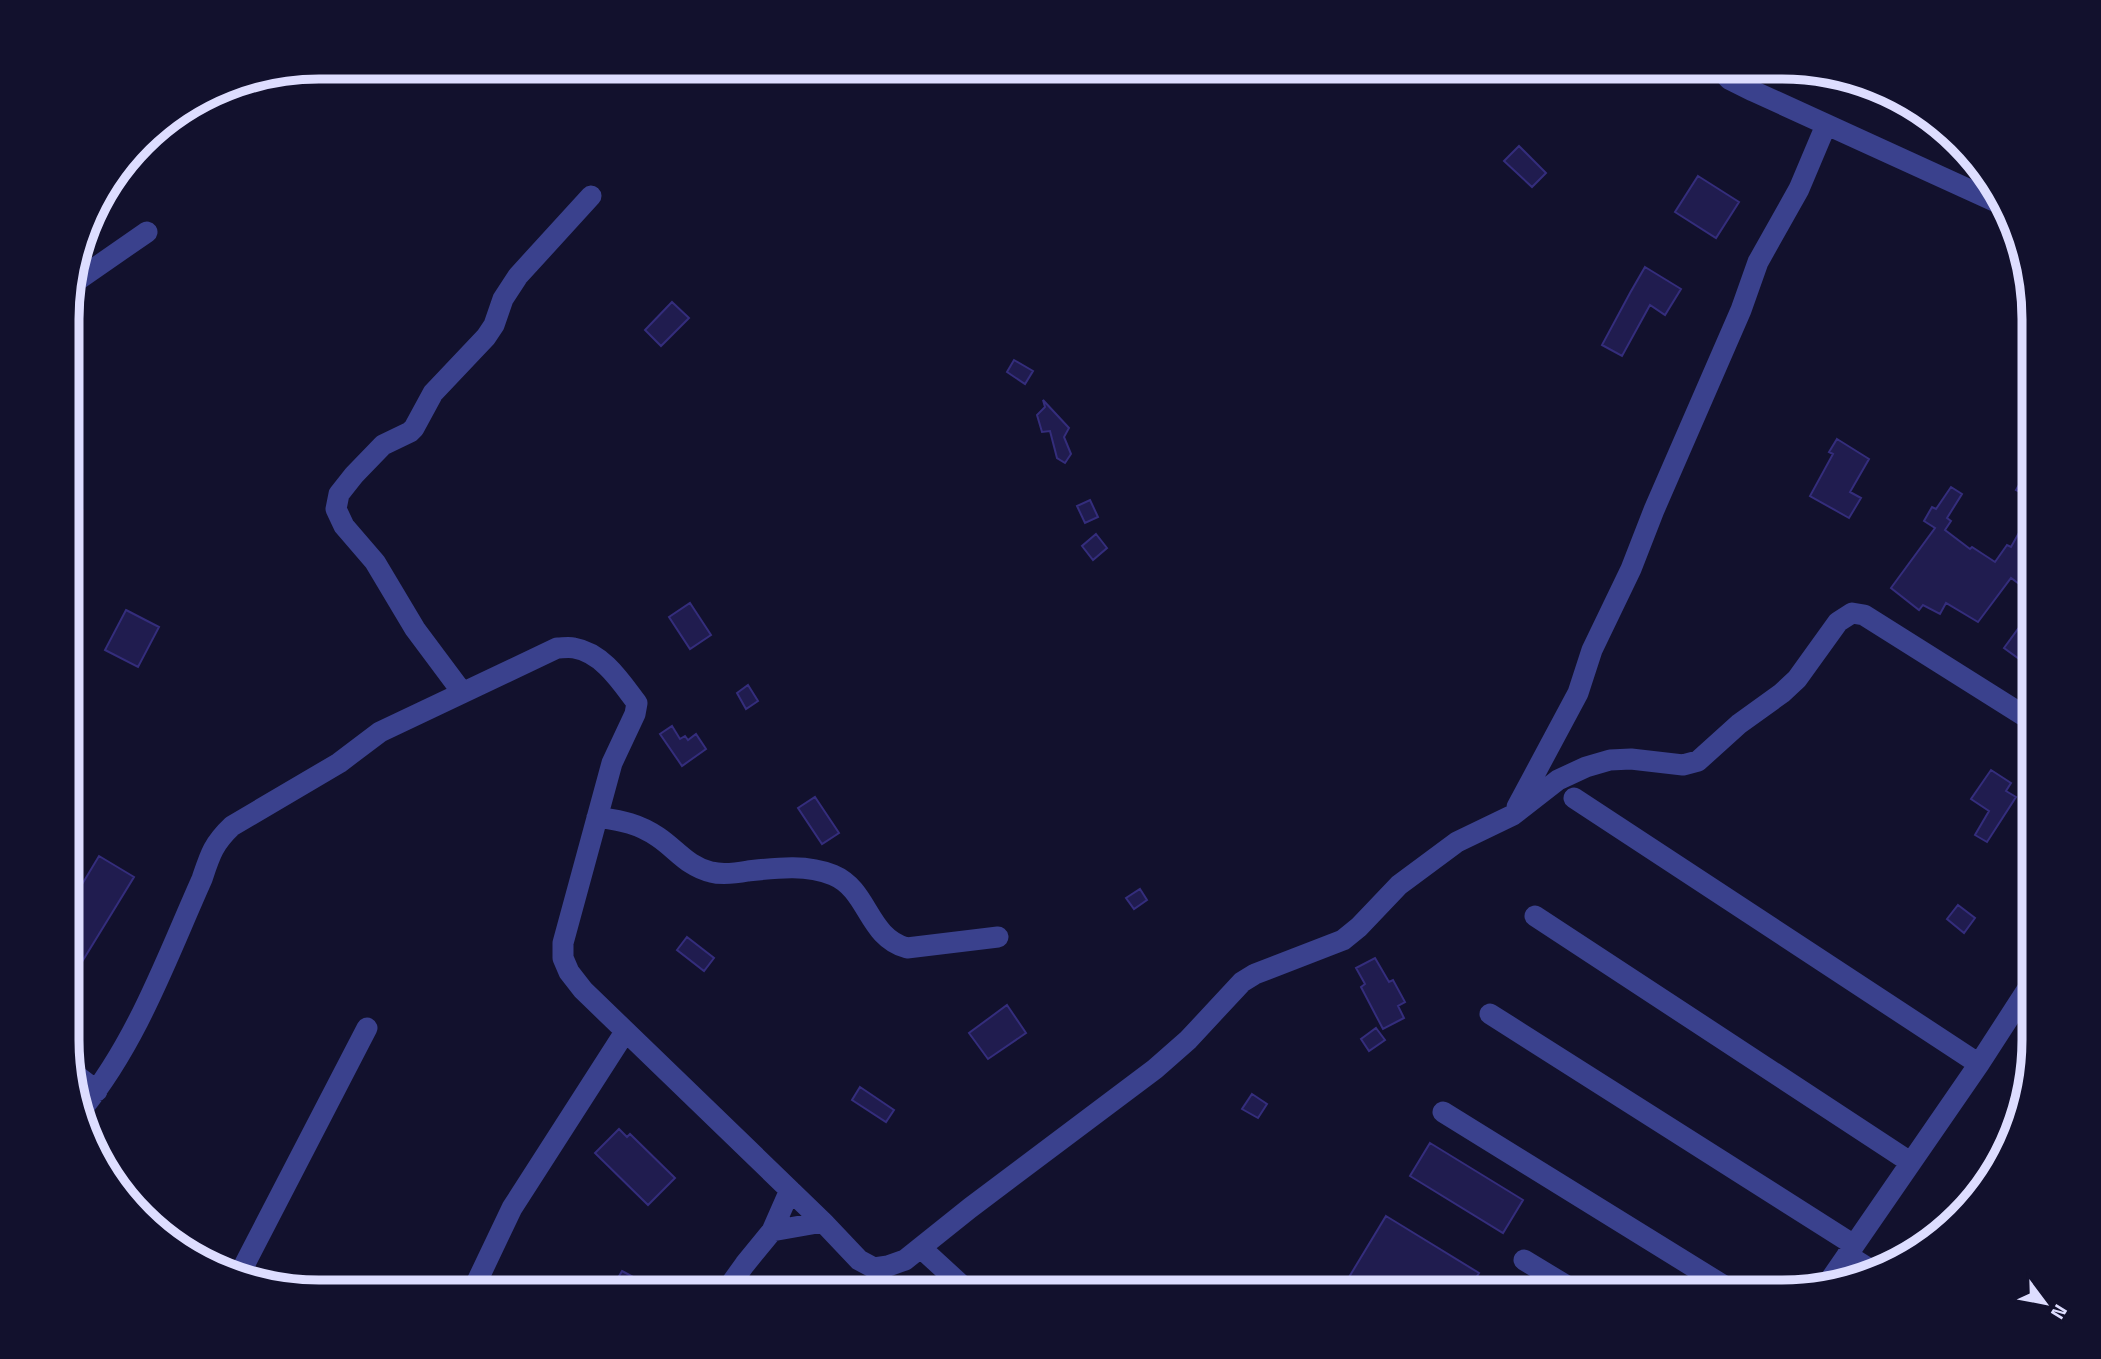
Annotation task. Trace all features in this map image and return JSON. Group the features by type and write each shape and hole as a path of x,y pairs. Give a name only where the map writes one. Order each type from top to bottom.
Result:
{"street":[{"path":"1729,79 1990,199"},
{"path":"1513,815 1578,693 1592,650 1631,569 1736,321 1758,262 1799,189 1826,125"},
{"path":"462,692 408,620 375,562 344,526 336,509 339,494 383,445 414,428 433,393 486,337 494,325 503,299 518,276 591,196"},
{"path":"83,276 147,232"},
{"path":"87,1103 130,1039 218,839 232,826 339,762 380,732 557,648 574,648 591,655 619,678 637,702 637,709 612,763 563,943 563,958 569,972 625,1032 859,1260 874,1268 905,1260 980,1200 1155,1069 1188,1040 1242,982 1255,974 1343,940 1399,884 1457,842 1513,815 1558,780 1586,767 1610,760 1631,759 1684,765 1698,761 1739,724 1797,680 1838,622 1852,613 1864,615 2022,714"},
{"path":"1574,798 1979,1064"},
{"path":"597,817 634,824 659,838 689,863 711,872 736,873 788,867 834,875 852,887 886,939 907,948 998,937"},
{"path":"1535,916 1910,1162"},
{"path":"1834,1275 2022,998"},
{"path":"1490,1014 1850,1250 1865,1264"},
{"path":"243,1267 367,1028"},
{"path":"478,1280 512,1208 625,1032"},
{"path":"83,1080 97,1091"},
{"path":"1443,1112 1711,1280"},
{"path":"733,1280 772,1231 790,1191"},
{"path":"772,1231 823,1222"},
{"path":"921,1248 956,1280"},
{"path":"1524,1260 1557,1280"}],"building":[{"path":"1519,146 1546,173 1532,187 1504,161"},
{"path":"1698,176 1739,202 1716,238 1675,212"},
{"path":"1645,267 1681,289 1665,315 1650,305 1622,356 1602,345"},
{"path":"672,302 689,318 661,346 645,330"},
{"path":"1014,360 1033,371 1025,384 1007,372"},
{"path":"1043,400 1069,428 1064,437 1071,454 1065,463 1057,458 1050,431 1042,432 1037,415 1045,407"},
{"path":"1837,439 1869,459 1850,492 1861,498 1849,518 1810,496 1833,454 1829,452"},
{"path":"2022,479 2022,493 2016,490"},
{"path":"1951,487 1962,494 1947,518 1951,521 1945,530 1970,549 1972,547 1995,562 2007,545 2011,547 2022,527 2022,586 2011,578 1978,622 1946,603 1940,614 1923,605 1919,610 1891,588 1935,528 1924,521 1932,507 1936,509"},
{"path":"1090,500 1098,517 1085,523 1077,506"},
{"path":"1096,534 1107,548 1093,560 1082,546"},
{"path":"690,603 711,635 690,649 669,617"},
{"path":"126,610 159,627 138,667 105,650"},
{"path":"2022,623 2022,661 2004,648"},
{"path":"748,685 758,701 746,709 737,693"},
{"path":"672,726 680,739 685,736 688,740 696,734 706,749 682,766 660,734"},
{"path":"1991,770 2011,783 2006,791 2016,797 1987,842 1975,835 1989,811 1971,799"},
{"path":"815,797 839,833 822,844 798,808"},
{"path":"99,856 134,877 79,967 79,889"},
{"path":"1140,889 1147,900 1134,909 1126,898"},
{"path":"1958,905 1975,918 1964,933 1947,919"},
{"path":"687,937 714,958 704,971 677,950"},
{"path":"1375,958 1389,982 1393,980 1405,1002 1398,1006 1404,1018 1383,1029 1361,987 1365,984 1356,968"},
{"path":"1007,1005 1026,1033 988,1059 969,1033"},
{"path":"1376,1028 1385,1040 1369,1051 1361,1039"},
{"path":"860,1087 894,1110 886,1122 852,1100"},
{"path":"1252,1094 1267,1104 1258,1118 1242,1109"},
{"path":"619,1129 627,1137 630,1134 675,1178 648,1205 595,1153"},
{"path":"1430,1143 1523,1200 1503,1233 1410,1176"},
{"path":"1386,1216 1479,1273 1475,1280 1347,1280"},
{"path":"622,1271 639,1280 617,1280"}]}
